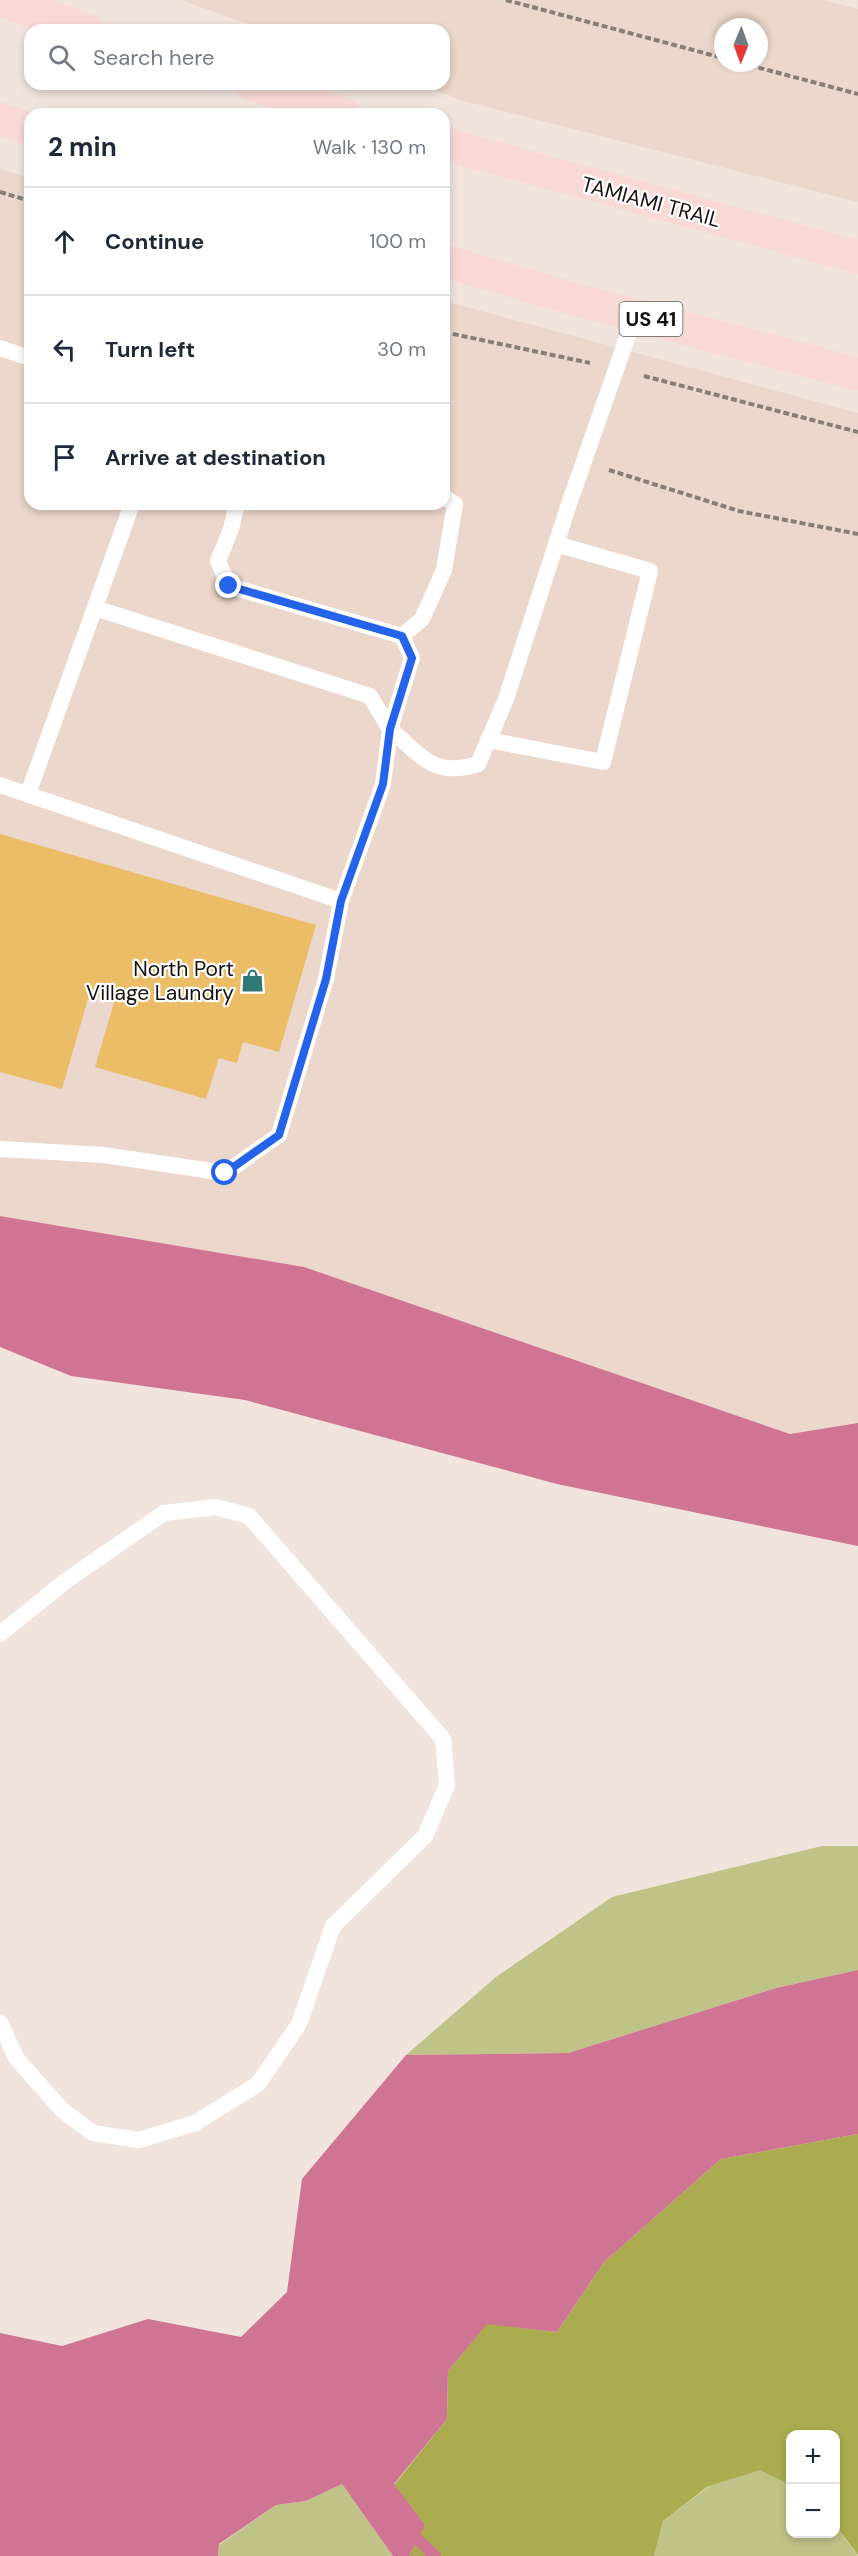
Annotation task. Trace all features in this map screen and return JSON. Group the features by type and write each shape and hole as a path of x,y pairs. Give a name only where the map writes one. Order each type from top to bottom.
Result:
{"main road":[{"path":"0,0 70,24"},
{"path":"270,90 325,108"},
{"path":"0,119 24,127"},
{"name":"TAMIAMI TRAIL","path":"450,146 858,257"},
{"name":"US 41","path":"450,263 858,374"}],"lane":[{"path":"95,608 369,696 390,729 433,766 458,770 478,764 506,699 556,544 635,315"},
{"path":"0,348 24,356"},
{"path":"402,636 422,619 444,570 455,504 450,501"},
{"path":"28,794 130,510"},
{"path":"0,1149 104,1155 225,1173 279,1135 326,979 341,901 383,784 390,729 412,658 402,636 229,586 218,561 231,529 236,510"},
{"path":"488,740 603,762 650,571 556,544"},
{"path":"0,785 341,901"},
{"path":"0,1634 67,1580 164,1513 216,1506 249,1516 443,1739 447,1785 425,1836 333,1926 299,2024 258,2084 195,2123 139,2140 93,2133 62,2110 17,2059 0,2023"}],"path":[{"path":"506,0 714,56"},
{"path":"768,70 858,94"},
{"path":"0,192 24,199"},
{"path":"450,333 617,368 858,432"},
{"path":"584,462 739,511 858,534"}],"shaded area":[{"path":"181,0 823,0 858,9 858,202 464,101 434,90 450,90 450,24 248,24"},
{"path":"0,169 24,176 24,510 450,510 450,303 858,413 858,1423 790,1434 304,1267 0,1216"},
{"path":"0,1216 304,1267 790,1434 858,1423 858,1546 557,1484 245,1400 71,1376 0,1347"},
{"path":"858,1970 858,2134 721,2159 604,2262 557,2332 487,2324 448,2371 447,2419 394,2484 425,2525 409,2556 393,2556 342,2484 306,2501 276,2505 219,2544 218,2556 0,2556 0,2333 62,2346 148,2319 241,2337 287,2292 302,2179 406,2055 568,2053 776,1988"},
{"path":"858,2134 858,2555 840,2531 840,2430 786,2430 786,2483 760,2470 707,2487 663,2521 654,2556 409,2556 424,2525 394,2485 447,2419 448,2371 487,2323 557,2332 604,2262 721,2159"}],"green space":[{"path":"822,1846 858,1846 858,1970 776,1988 568,2053 406,2055 496,1977 612,1897"},
{"path":"760,2469 786,2483 786,2538 840,2538 840,2531 858,2556 654,2556 663,2521 708,2487"},
{"path":"342,2484 393,2556 218,2556 219,2545 276,2505 306,2501"}],"building":[{"path":"0,834 316,925 279,1052 243,1042 237,1063 219,1058 206,1099 95,1067 115,999 90,992 62,1089 0,1072"}],"waterway":[{"path":"406,2528 435,2556"}],"place":[{"name":"North Port Village Laundry","path":"252,981"}],"route":[{"path":"225,1173 279,1135 326,979 341,901 383,784 390,729 412,658 402,636 229,586"}]}
